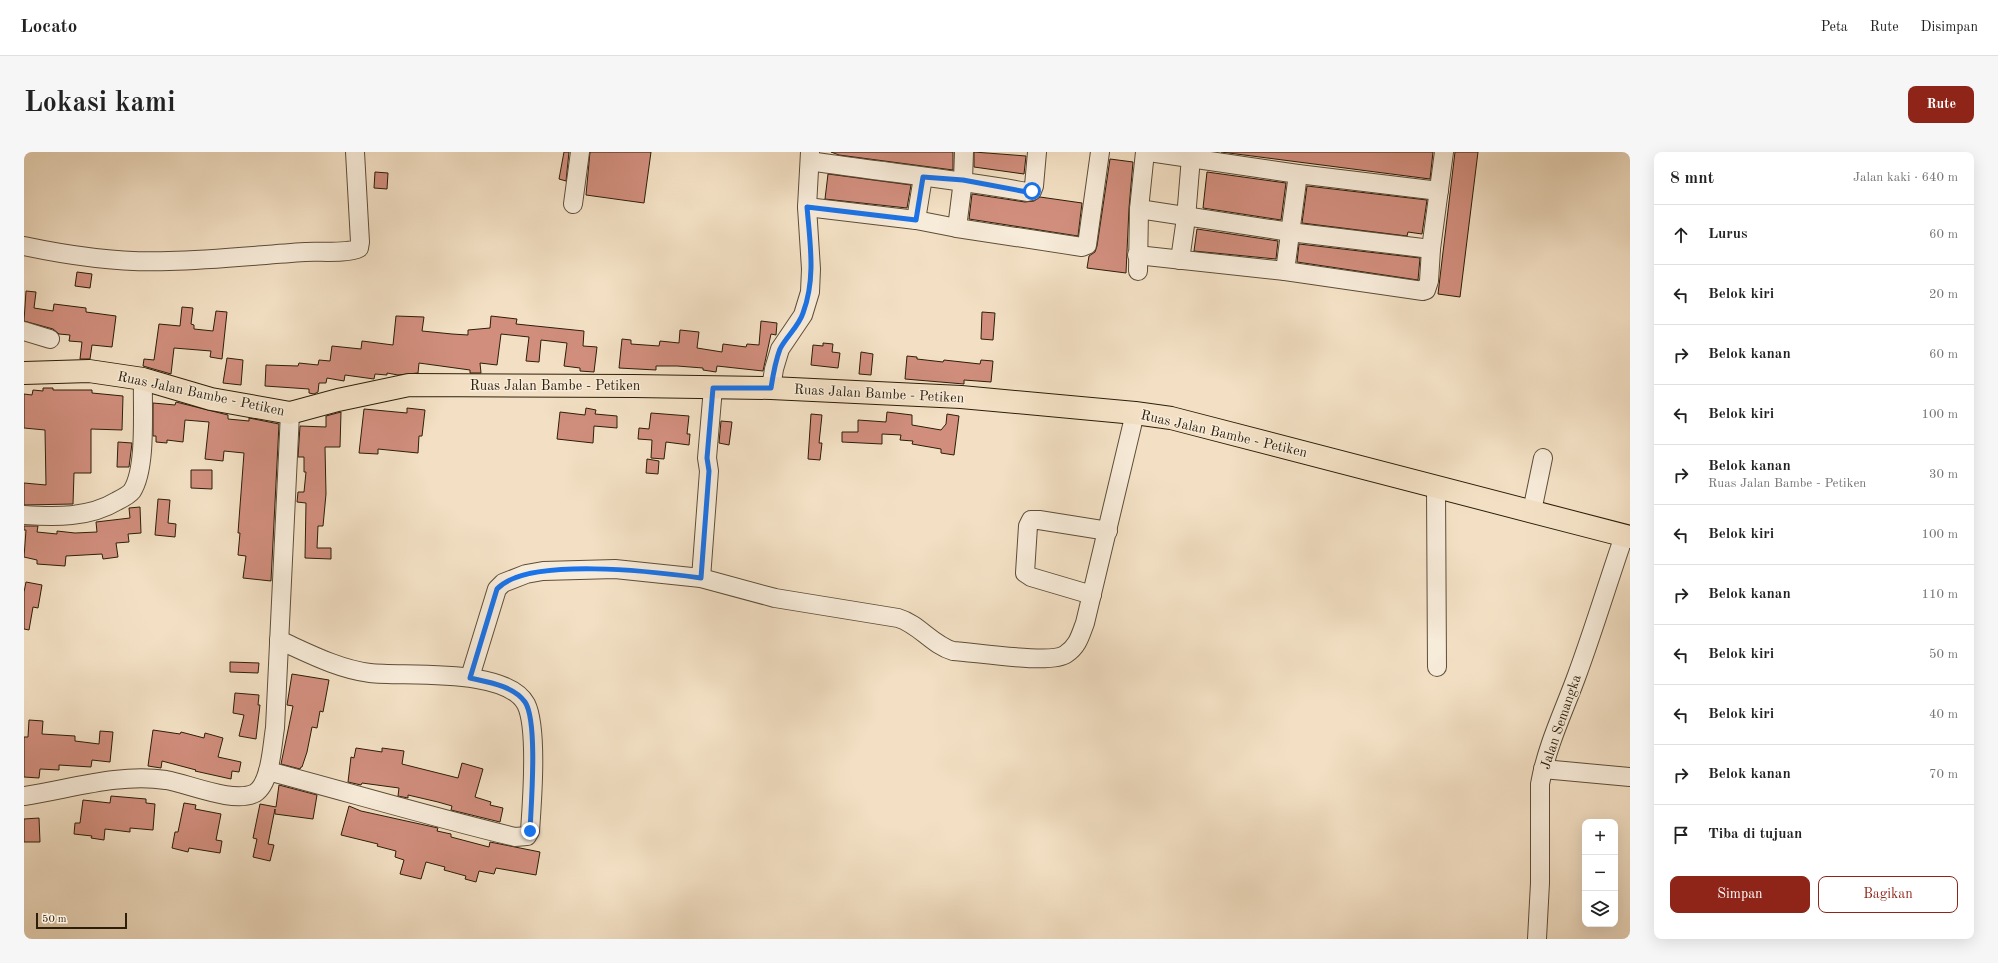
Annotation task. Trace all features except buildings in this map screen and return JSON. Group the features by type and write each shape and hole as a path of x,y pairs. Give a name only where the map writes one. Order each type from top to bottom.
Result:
{"main road":[{"name":"Ruas Jalan Bambe - Petiken","path":"24,373 89,371 142,379 211,399 290,413 338,400 409,386 771,388 961,397 1135,413 1171,418 1627,537"}],"street":[{"path":"24,246 77,255 145,261 169,261 320,251 353,251 359,248 360,242 355,152"},
{"path":"573,204 580,152"},
{"path":"958,228 963,180 964,152"},
{"path":"771,388 780,349 803,316 810,292 811,269 807,207 810,157 923,177 963,180 1027,192 1032,191 1037,152"},
{"path":"807,207 916,220 1082,247 1087,245 1100,152"},
{"path":"1145,152 1139,209 1137,263 1180,260 1285,271 1423,291 1426,290 1429,281 1431,249 1444,152"},
{"path":"1149,152 1197,156 1298,174 1439,191"},
{"path":"1180,260 1197,156"},
{"path":"1285,271 1298,174"},
{"path":"916,220 923,177"},
{"path":"1139,209 1186,218 1431,249"},
{"path":"24,331 50,339"},
{"path":"24,515 76,515 112,504 131,491 139,474 141,459 142,379"},
{"path":"701,578 709,471 707,458 713,388"},
{"path":"24,796 95,782 142,779 165,780 226,795 245,796 262,787 268,771 275,728 290,413"},
{"path":"470,678 497,589 503,582 512,578 543,571 615,570 701,578 775,598 906,620 940,646 953,650 1035,659 1054,658 1065,655 1078,643 1092,595 1135,413"},
{"path":"1532,511 1543,458"},
{"path":"1436,487 1437,668"},
{"path":"1092,595 1031,577 1025,573 1028,526 1031,520 1034,519 1108,531"},
{"name":"Jalan Semangka","path":"1537,939 1540,884 1540,784 1543,769 1552,738 1577,675 1627,537"},
{"path":"268,771 515,837 527,836 530,831 533,784 531,721 528,708 522,699 510,690 490,682 470,678 436,674 370,673 325,661 279,640"},
{"path":"1543,769 1630,777"}],"route":[{"path":"530,831 533,784 531,721 528,708 518,696 510,690 490,682 470,678 493,598 497,589 503,582 512,578 543,571 615,570 701,578 709,471 707,458 713,388 771,388 780,349 803,316 810,292 811,269 807,207 916,220 923,177 963,180 1027,192 1032,191"}]}
